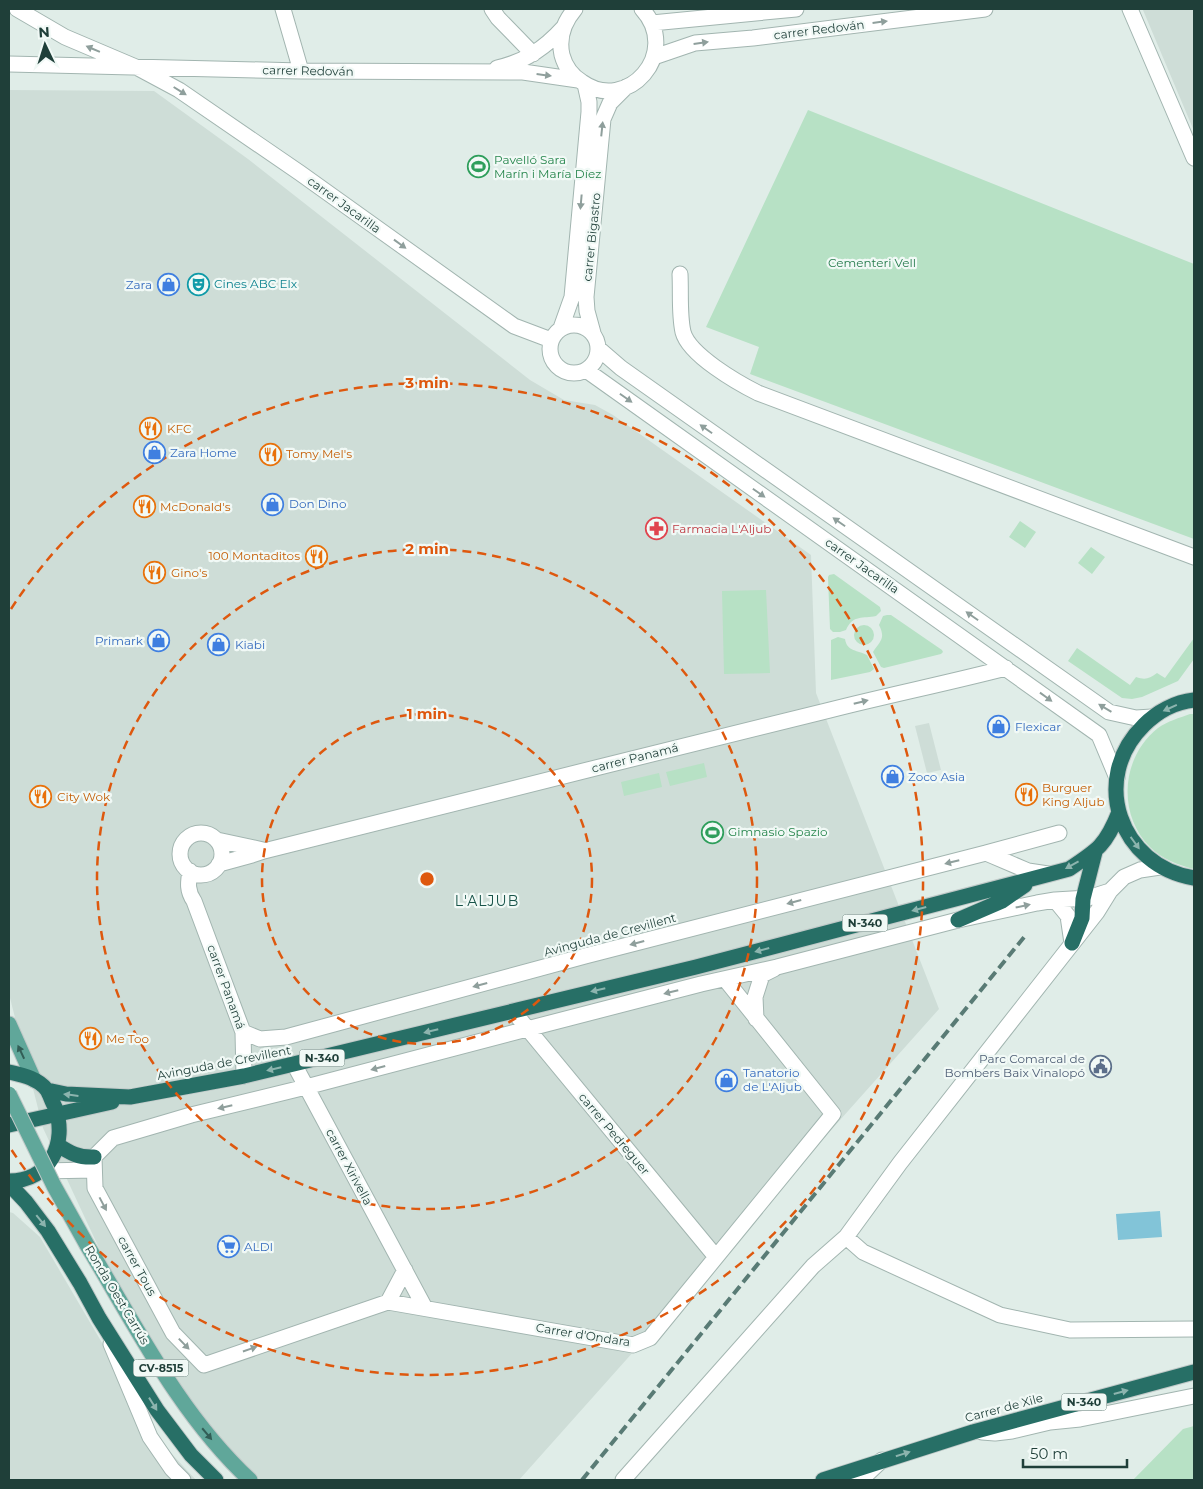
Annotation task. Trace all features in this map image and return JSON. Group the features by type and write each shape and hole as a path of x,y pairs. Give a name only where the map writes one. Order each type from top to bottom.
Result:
{"highway":[{"name":"N-340","path":"1193,697 1152,717 1136,733 1125,751 1117,778 1116,796 1125,830 1136,847 1160,867 1185,877 1194,878"},
{"name":"Avinguda de Crevillent","path":"47,1090 66,1094 130,1097 244,1076 696,967 1069,869 1095,852 1107,839 1119,812"},
{"path":"1072,943 1082,918 1083,899 1095,852"},
{"path":"958,920 1002,901 1041,876"},
{"path":"9,1072 34,1080 47,1090 59,1125 58,1145 53,1157 42,1171 29,1179 9,1182"},
{"name":"N-340","path":"9,1125 130,1097"},
{"path":"58,1145 94,1164"},
{"name":"Ronda Oest Carrús","path":"9,1182 48,1231 99,1318 157,1410 191,1455 216,1480"},
{"name":"Carrer de Xile","path":"823,1480 973,1432 1194,1372"}],"main road":[{"path":"9,1024 34,1080"},
{"name":"Ronda Oest Carrús","path":"9,1094 54,1186 150,1350 192,1415 232,1463 250,1480"}],"street":[{"name":"carrer Redován","path":"17,9 65,37 138,68"},
{"name":"carrer Redován","path":"24,9 65,37"},
{"path":"283,9 301,71"},
{"path":"492,9 532,54"},
{"name":"carrer Redován","path":"478,72 507,66 541,50 563,28 575,9"},
{"path":"642,9 652,23 656,40 654,57"},
{"name":"carrer Redován","path":"652,23 796,9"},
{"name":"carrer Redován","path":"654,57 695,43 753,38 985,9"},
{"path":"1130,9 1194,158"},
{"path":"563,28 562,54 568,67 582,82"},
{"name":"carrer Bigastro","path":"593,333 587,311 586,297 603,119 610,103 626,87 634,84 646,72 654,57"},
{"name":"carrer Redován","path":"9,64 301,71 523,72 582,82 598,89 609,90 626,87"},
{"name":"carrer Jacarilla","path":"138,68 179,90 300,173 514,326 551,340"},
{"name":"carrer Bigastro","path":"561,328 572,297 590,112 589,102 582,82"},
{"path":"680,274 684,335 698,353 737,382 758,393 1194,557"},
{"path":"578,324 593,333 598,342 599,349 596,362 586,370 569,373 558,367 552,358 550,351 551,340 561,328 578,324"},
{"name":"carrer Jacarilla","path":"599,349 621,368 1109,712 1136,718 1152,717"},
{"name":"carrer Jacarilla","path":"586,370 1098,735 1117,778"},
{"path":"1006,668 1018,648"},
{"name":"carrer Panamá","path":"219,864 264,851 813,714 1006,668"},
{"path":"206,833 212,836 217,840 222,852 219,864 210,872 197,873 185,868 180,856 182,844 192,834 206,833"},
{"name":"Avinguda de Crevillent","path":"243,1032 260,1039 286,1037 585,956 1059,833"},
{"name":"carrer Panamá","path":"217,840 264,851"},
{"name":"Avinguda de Crevillent","path":"986,853 1041,876"},
{"path":"623,1480 813,1266 846,1237 900,1163 1097,912 1110,891 1124,877 1140,870 1160,867"},
{"name":"carrer Panamá","path":"197,873 199,880 196,886 194,901 243,1032 244,1076"},
{"path":"42,1171 94,1164 100,1150 112,1138 191,1115 958,920 1055,900 1083,899 1110,891"},
{"path":"1055,900 1068,916 1072,943"},
{"path":"696,967 722,980 756,1019"},
{"path":"756,1019 755,997 762,976 777,967"},
{"name":"carrer Pedreguer","path":"513,1011 716,1257"},
{"name":"Carrer d'Ondara","path":"204,1365 388,1302 633,1345 650,1338 833,1114 756,1019"},
{"name":"carrer Xirivella","path":"294,1064 425,1308"},
{"name":"carrer Tous","path":"94,1164 95,1188 173,1333 204,1365"},
{"path":"846,1237 863,1252 1000,1315 1070,1330 1194,1329"},
{"path":"388,1302 405,1270"},
{"path":"99,1318 150,1437 172,1469 184,1480"},
{"path":"973,1432 995,1433 1012,1431 1050,1422 1194,1396"},
{"path":"856,1480 866,1475 882,1460"}],"shaded area":[{"path":"1194,9 1194,131 1143,10"},
{"path":"9,90 154,91 248,159 530,380 564,400 595,405 613,415 811,555 816,693 939,1009 519,1480 252,1480 240,1471 155,1350 99,1248 43,1128 9,994"},
{"path":"929,723 941,770 927,773 915,726"},
{"path":"9,1212 13,1213 40,1237 159,1440 196,1480 9,1480"}],"green space":[{"name":"Cementeri Vell","path":"808,110 1194,264 1194,539 750,374 759,347 706,327"},
{"path":"1020,521 1036,532 1025,548 1009,537"},
{"path":"1091,547 1105,557 1092,574 1078,563"},
{"path":"834,574 880,607 881,611 876,616 855,619 846,630 833,632 830,629 828,577"},
{"path":"766,590 770,673 724,674 722,591"},
{"path":"891,615 943,652 884,668 881,667 873,652 882,637 879,625 883,616"},
{"path":"864,625 871,628 874,635 871,642 864,645 857,642 854,635 857,628"},
{"path":"838,637 845,639 850,648 867,655 874,669 870,672 831,680 831,640"},
{"path":"1194,638 1194,659 1178,681 1142,697 1132,699 1122,698 1068,661 1077,648 1130,685 1136,677 1147,678 1157,673 1165,678"},
{"path":"1194,714 1194,869 1170,861 1150,847 1139,834 1132,819 1128,802 1128,786 1136,754 1158,728"},
{"path":"704,763 707,777 670,786 666,772"},
{"path":"659,773 662,787 624,796 621,782"},
{"path":"1194,1426 1194,1480 1133,1480 1183,1429"}],"water":[{"path":"1160,1211 1162,1237 1118,1240 1116,1214"}],"railway":[{"path":"582,1480 1025,936"}],"place":[{"name":"Pavelló Sara Marín i María Díez","path":"478,167"},
{"name":"Cines ABC Elx","path":"198,284"},
{"name":"Zara","path":"168,285"},
{"name":"KFC","path":"151,429"},
{"name":"Zara Home","path":"154,453"},
{"name":"Tomy Mel's","path":"270,454"},
{"name":"Don Dino","path":"273,504"},
{"name":"McDonald's","path":"144,507"},
{"name":"Farmacia L'Aljub","path":"656,529"},
{"name":"100 Montaditos","path":"316,556"},
{"name":"Gino's","path":"155,573"},
{"name":"Primark","path":"159,641"},
{"name":"Kiabi","path":"219,645"},
{"name":"Flexicar","path":"999,727"},
{"name":"Zoco Asia","path":"892,777"},
{"name":"Burguer King Aljub","path":"1026,795"},
{"name":"City Wok","path":"41,797"},
{"name":"Gimnasio Spazio","path":"712,832"},
{"name":"Me Too","path":"90,1039"},
{"name":"Parc Comarcal de Bombers Baix Vinalopó","path":"1101,1066"},
{"name":"Tanatorio de L'Aljub","path":"727,1080"},
{"name":"ALDI","path":"228,1247"}],"district":[{"name":"L'ALJUB","path":"487,901"}]}
